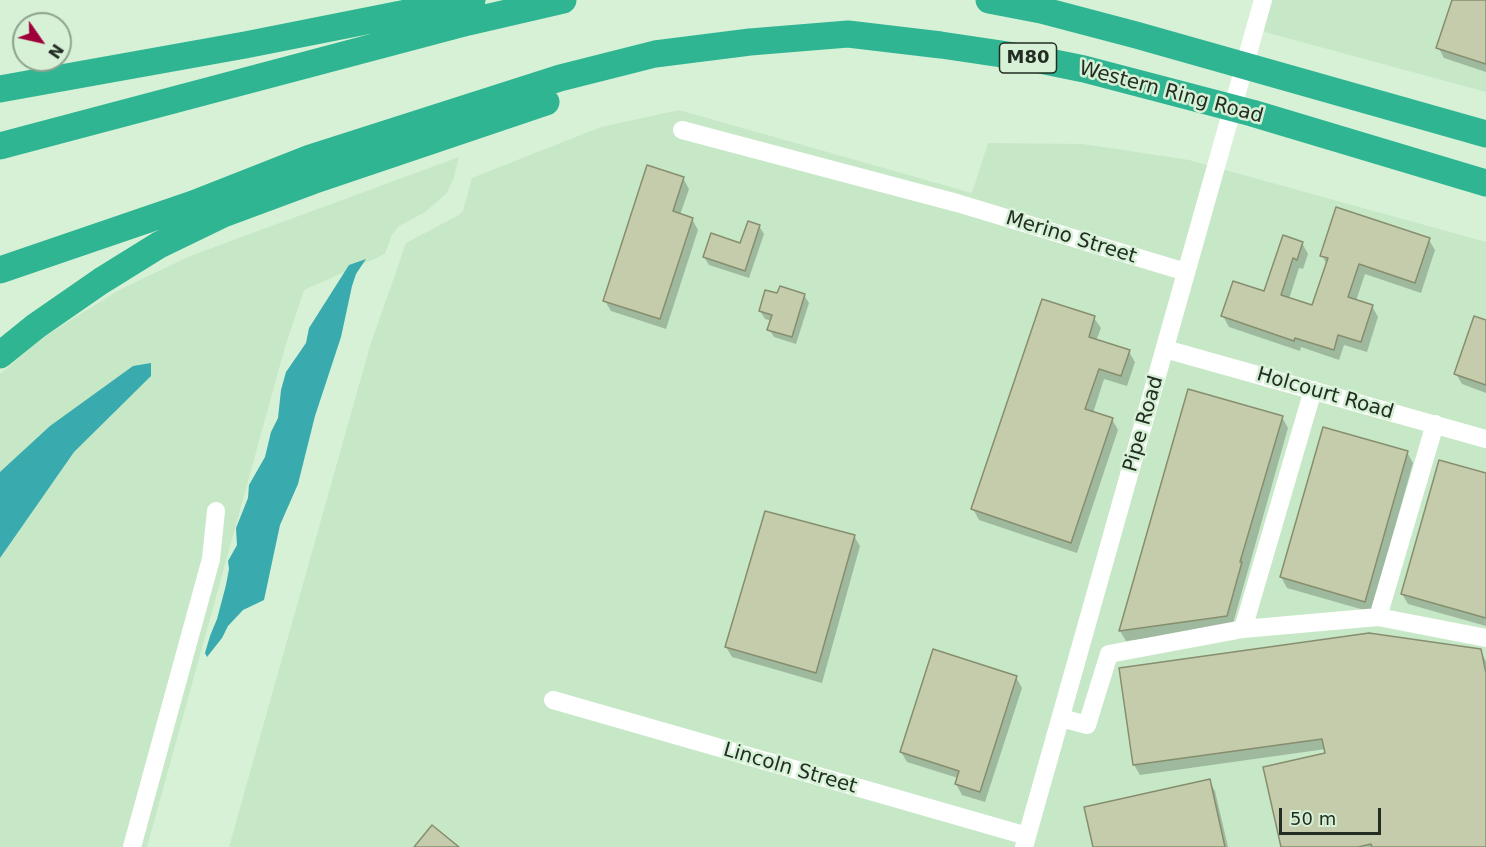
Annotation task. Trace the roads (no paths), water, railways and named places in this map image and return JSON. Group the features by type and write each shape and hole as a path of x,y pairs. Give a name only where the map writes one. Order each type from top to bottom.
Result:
{"highway":[{"path":"0,89 245,45 472,0"},
{"path":"0,146 468,22 563,0"},
{"name":"M80","path":"989,0 1041,10 1486,134"},
{"path":"0,270 194,204 310,158 560,78 655,54 750,42 848,34"},
{"path":"0,354 101,281 159,245 223,214 312,181 565,95 655,69 848,34"},
{"name":"Western Ring Road","path":"848,34 942,45 1084,69 1252,113 1486,183"}],"street":[{"name":"Pipe Road","path":"1025,842 1263,0"},
{"name":"Merino Street","path":"682,130 957,203 1186,272"},
{"name":"Holcourt Road","path":"1165,349 1486,439"},
{"path":"1243,629 1313,390"},
{"path":"1378,617 1435,424"},
{"path":"132,847 211,559 216,511"},
{"path":"1077,656 1109,654 1243,629 1378,617 1486,638"},
{"path":"1061,718 1087,725 1109,654"},
{"name":"Lincoln Street","path":"553,700 1025,842"}],"water":[{"path":"366,259 356,274 352,286 341,337 315,416 298,484 280,525 264,600 243,610 228,626 207,657 205,653 226,585 228,561 237,545 236,528 248,498 249,485 265,457 271,432 278,418 281,390 286,372 306,343 309,328 349,265"},
{"path":"151,363 151,376 74,452 0,558 0,472 50,426 133,366"}]}
